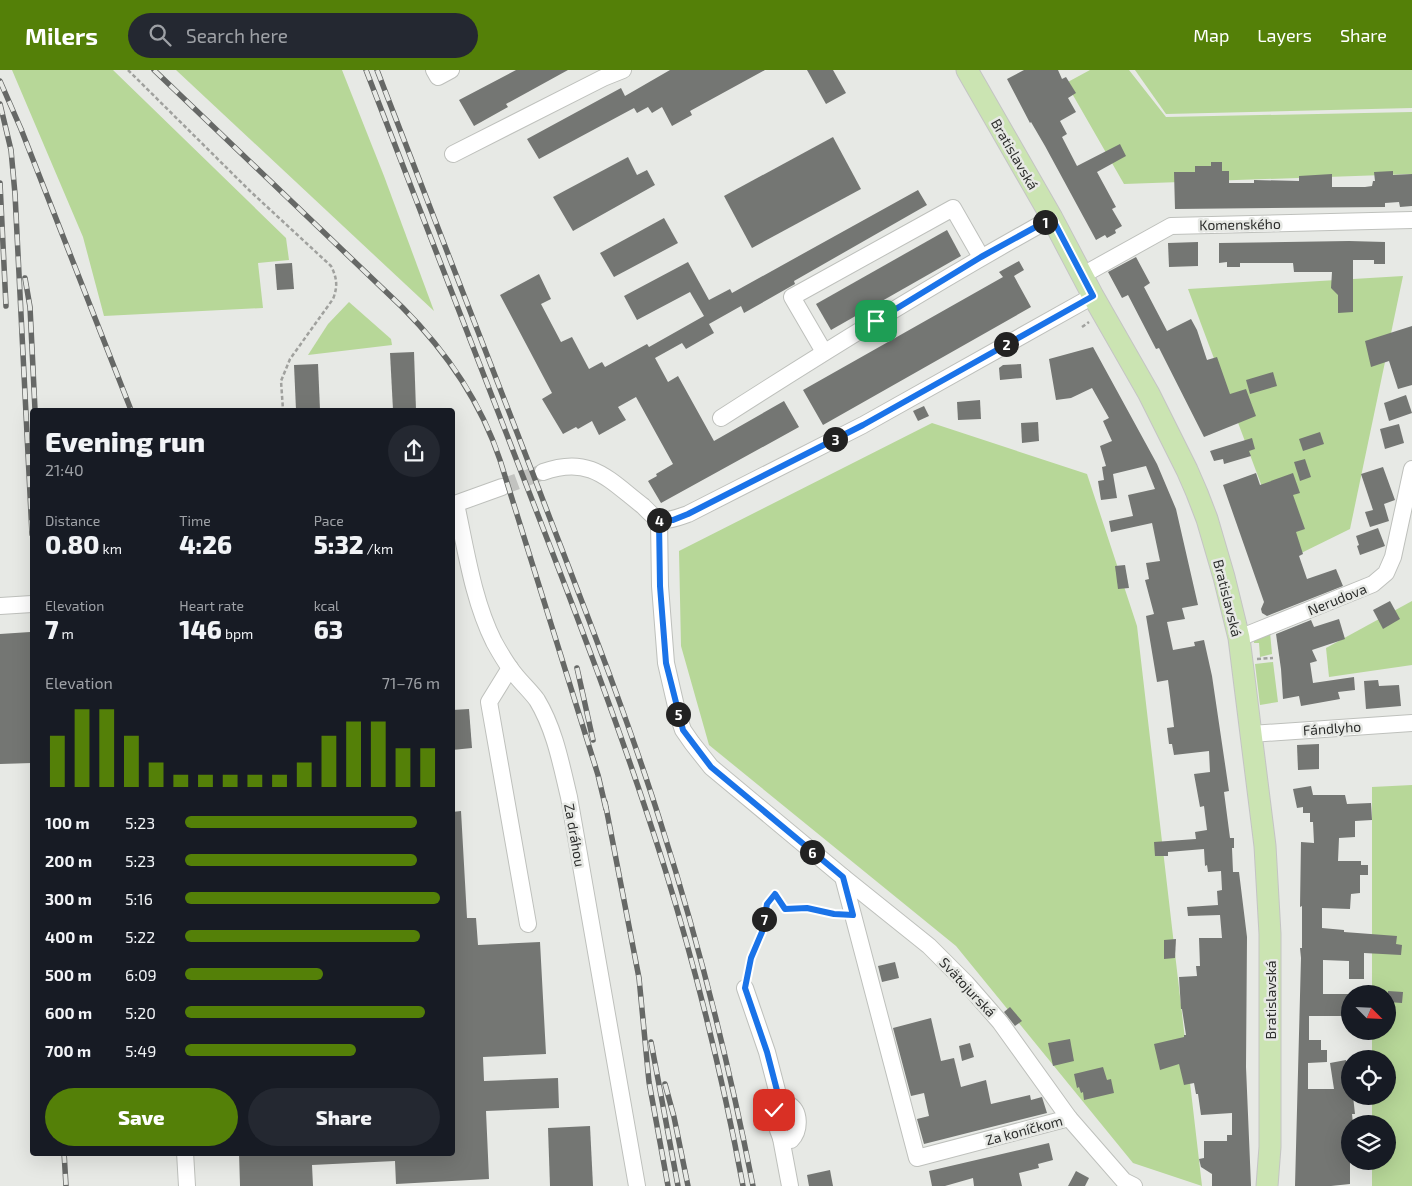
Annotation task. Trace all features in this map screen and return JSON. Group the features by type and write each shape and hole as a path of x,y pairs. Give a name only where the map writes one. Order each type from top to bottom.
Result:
{"main road":[{"name":"Bratislavská","path":"967,70 1052,218 1093,296 1149,394 1187,470 1207,519 1224,577 1239,638 1264,836 1270,934 1270,1147 1267,1186"}],"street":[{"path":"434,70 438,77 451,70"},
{"path":"454,154 603,78 623,70"},
{"path":"824,352 792,297 953,208 981,257"},
{"path":"721,418 824,352 981,257 1052,218"},
{"name":"Komenského","path":"1082,276 1171,226 1412,220"},
{"path":"543,472 556,467 574,466 592,469 605,476 659,520 673,520 863,425 1093,296"},
{"name":"Nerudova","path":"1239,638 1360,591 1381,579 1386,573 1393,557 1412,469"},
{"path":"455,504 502,487"},
{"name":"Za dráhou","path":"455,508 484,620 510,668 536,699 549,724 557,748 569,797 636,1186"},
{"name":"Svätojurská","path":"659,520 660,586 666,663 683,730 711,767 929,946 966,983 1000,1022 1069,1118"},
{"path":"0,606 30,604"},
{"path":"510,668 489,702 528,924"},
{"name":"Fándlyho","path":"1252,734 1412,723"},
{"path":"843,877 853,915"},
{"name":"Za koníčkom","path":"853,915 917,1158 1069,1118 1124,1181 1134,1186"},
{"path":"745,988 767,1052 780,1102 789,1104 796,1114 798,1128 795,1136 790,1140 782,1138 790,1186"},
{"path":"185,1156 187,1186"}],"path":[{"path":"128,70 250,191 331,266 337,288 333,299 290,359 281,381 283,408"},
{"path":"1256,652 1257,659 1273,658"},
{"path":"745,988 751,958 762,932 767,904 775,894 785,909 807,908 834,914 853,915"}],"green space":[{"path":"12,70 113,70 286,238 289,260 258,263 263,308 104,316 83,237"},
{"path":"176,70 342,70 434,311"},
{"path":"1090,70 1129,70 1166,117 1412,112 1412,174 1124,184 1066,83"},
{"path":"1135,70 1412,70 1412,108 1166,114"},
{"path":"1403,276 1350,529 1289,559 1188,289"},
{"path":"349,302 391,339 392,345 308,355 328,324"},
{"path":"932,423 1087,474 1137,626 1202,1186 1133,1163 956,946 709,745 681,646 679,551"},
{"path":"1412,601 1412,665 1329,677 1326,648"},
{"path":"1270,632 1272,654 1260,657 1259,643 1254,643 1254,640"},
{"path":"1273,662 1278,702 1260,705 1255,664"},
{"path":"1412,785 1412,1186 1372,1186 1372,1170 1396,1170 1396,1115 1372,1115 1372,1105 1396,1105 1396,1050 1372,1050 1372,1040 1396,1040 1396,985 1372,985 1372,787"}],"building":[{"path":"516,70 568,70 506,104 508,107 474,126 459,100"},
{"path":"670,70 765,70 690,111 692,115 672,126 662,107 652,113 648,107 637,113 634,108 539,159 527,139 621,88 625,96"},
{"path":"807,70 833,70 846,93 826,104"},
{"path":"1024,70 1058,70 1062,79 1066,77 1076,93 1068,98 1076,112 1060,121 1067,134 1062,137 1077,166 1120,144 1126,156 1097,172 1116,207 1112,209 1122,226 1115,230 1116,233 1107,238 1105,235 1096,240 1007,79"},
{"path":"833,137 861,189 752,248 724,196"},
{"path":"628,157 637,175 647,170 655,185 573,231 553,197"},
{"path":"1211,162 1222,162 1222,171 1229,171 1229,183 1254,183 1254,180 1299,181 1299,176 1332,174 1332,187 1365,187 1372,186 1373,181 1375,181 1374,172 1393,171 1393,175 1412,174 1412,206 1400,207 1399,202 1385,203 1385,207 1175,209 1174,172 1195,172 1195,166 1211,166"},
{"path":"918,190 927,205 794,281 795,284 744,313 741,306 709,324 714,333 686,349 682,343 655,358 668,382 678,376 714,441 784,401 799,427 661,503 648,481 673,464 636,397 618,407 626,420 599,435 592,421 578,429 576,427 563,434 542,399 552,393 500,295 539,274 551,299 541,304 561,342 572,337 589,369 602,362 605,367 647,344 649,347 704,316 690,292 637,320 624,296 688,262 709,300 730,289 732,293"},
{"path":"664,218 678,243 614,277 600,253"},
{"path":"947,230 961,256 831,330 816,304"},
{"path":"1198,242 1198,266 1169,267 1168,243"},
{"path":"1385,242 1385,264 1374,264 1374,260 1353,260 1353,312 1338,313 1338,295 1331,288 1332,272 1294,272 1293,263 1240,263 1240,267 1227,267 1227,262 1219,263 1219,243"},
{"path":"1136,257 1150,283 1144,287 1167,331 1191,319 1197,330 1207,360 1217,357 1230,394 1246,389 1256,416 1204,437 1159,348 1156,349 1128,295 1122,298 1108,272"},
{"path":"1019,261 1024,270 1014,276 1031,307 823,425 803,390 1003,277 999,272"},
{"path":"292,263 294,289 277,290 275,264"},
{"path":"1412,326 1412,385 1398,389 1389,361 1371,367 1365,341"},
{"path":"1093,347 1157,464 1176,509 1198,605 1182,608 1185,619 1167,622 1173,650 1195,646 1194,642 1204,640 1212,676 1229,791 1224,792 1230,838 1234,838 1234,848 1232,848 1233,872 1239,872 1247,937 1246,1067 1251,1186 1212,1186 1212,1174 1201,1167 1199,1159 1204,1158 1204,1141 1227,1141 1227,1135 1232,1135 1232,1113 1201,1115 1198,1094 1196,1094 1194,1083 1184,1085 1179,1064 1160,1070 1154,1044 1186,1035 1181,1009 1179,977 1197,976 1196,966 1200,966 1199,938 1222,938 1220,915 1188,916 1187,907 1218,905 1217,891 1222,890 1221,871 1208,872 1207,865 1205,866 1204,849 1168,852 1168,856 1155,856 1154,842 1196,839 1195,832 1207,830 1204,806 1200,807 1194,774 1210,772 1209,751 1174,755 1172,744 1169,744 1167,728 1174,727 1168,680 1157,682 1146,616 1154,614 1145,580 1149,579 1146,563 1160,561 1152,523 1111,532 1109,521 1133,516 1128,495 1155,489 1146,466 1113,474 1117,498 1101,500 1098,481 1104,480 1102,467 1106,466 1100,446 1112,441 1103,421 1109,418 1092,388 1071,398 1056,400 1049,359"},
{"path":"414,352 416,408 393,408 390,353"},
{"path":"318,364 320,408 296,408 294,365"},
{"path":"1021,364 1022,378 1000,380 999,368 1003,365"},
{"path":"1273,372 1277,386 1250,394 1246,380"},
{"path":"1406,395 1412,413 1389,421 1384,403"},
{"path":"980,400 981,419 958,420 957,402"},
{"path":"924,406 929,416 918,421 913,411"},
{"path":"1038,422 1039,441 1022,443 1021,423"},
{"path":"1399,424 1404,443 1385,449 1380,429"},
{"path":"1320,432 1324,444 1303,451 1299,439"},
{"path":"1252,438 1255,449 1249,451 1251,456 1224,464 1223,459 1214,461 1210,451"},
{"path":"1305,459 1311,477 1300,481 1294,462"},
{"path":"1383,467 1395,500 1384,504 1389,521 1370,527 1365,512 1373,510 1361,474"},
{"path":"1256,473 1260,485 1293,473 1300,493 1293,495 1305,529 1296,532 1303,554 1299,556 1307,579 1336,569 1343,586 1267,616 1262,613 1261,609 1264,602 1223,485"},
{"path":"1378,528 1385,546 1360,555 1356,536"},
{"path":"1125,565 1129,588 1118,589 1115,566"},
{"path":"1390,601 1400,619 1383,629 1373,610"},
{"path":"1339,619 1345,639 1312,650 1317,661 1310,663 1313,683 1354,677 1355,690 1338,692 1340,699 1301,706 1299,696 1283,699 1276,634 1311,620 1314,627"},
{"path":"30,632 30,763 0,764 0,634"},
{"path":"1378,680 1379,686 1399,685 1401,706 1366,709 1364,681"},
{"path":"469,709 472,748 455,750 455,710"},
{"path":"1319,744 1319,769 1298,770 1297,745"},
{"path":"1311,786 1313,795 1345,795 1347,804 1371,803 1372,820 1355,821 1355,837 1339,838 1338,861 1361,861 1361,865 1368,865 1368,875 1360,875 1360,893 1351,894 1350,909 1322,908 1322,928 1344,930 1344,932 1397,936 1396,944 1402,945 1401,955 1364,953 1364,979 1349,979 1349,961 1323,960 1323,994 1341,994 1341,1016 1309,1016 1309,1040 1321,1040 1321,1050 1327,1050 1327,1062 1308,1063 1308,1089 1334,1089 1330,1063 1341,1061 1341,1105 1354,1105 1355,1114 1341,1115 1341,1170 1350,1170 1350,1184 1295,1186 1300,948 1302,948 1302,906 1300,907 1301,842 1314,843 1313,822 1310,822 1310,813 1303,813 1303,807 1297,808 1293,789"},
{"path":"461,811 467,918 476,918 478,945 540,942 546,1054 483,1057 484,1081 558,1078 559,1108 486,1111 489,1179 396,1184 395,1161 312,1165 313,1186 240,1186 239,1156 455,1156 455,812"},
{"path":"1176,939 1175,958 1164,959 1164,940"},
{"path":"895,962 899,978 882,982 878,966"},
{"path":"1396,992 1403,992 1402,1003 1396,1003"},
{"path":"1010,1007 1022,1021 1015,1026 1004,1012"},
{"path":"931,1018 941,1061 954,1058 961,1087 986,1080 991,1104 1030,1095 1031,1100 1042,1097 1047,1113 924,1144 917,1119 929,1116 924,1093 911,1096 893,1028"},
{"path":"1070,1039 1074,1061 1053,1066 1048,1043"},
{"path":"970,1043 974,1057 962,1061 959,1046"},
{"path":"1103,1067 1107,1080 1111,1079 1114,1093 1084,1100 1083,1092 1081,1093 1079,1087 1077,1088 1074,1074"},
{"path":"590,1126 593,1186 550,1186 548,1128"},
{"path":"1049,1143 1053,1160 1038,1164 1039,1168 1019,1173 1022,1186 974,1186 973,1178 945,1186 932,1186 929,1171"},
{"path":"830,1170 833,1186 809,1186 807,1175"},
{"path":"1076,1171 1089,1178 1085,1186 1068,1186"}],"tunnel":[{"path":"502,487 543,472"}],"railway":[{"path":"154,70 402,307 433,341 472,397 492,438 500,460 598,775 606,809"},
{"path":"366,70 560,572 632,769 677,908 718,1066 743,1186"},
{"path":"377,70 583,605 647,780 675,869 700,959 734,1095 753,1186"},
{"path":"0,81 21,129 130,408"},
{"path":"0,104 11,150 15,194 30,494"},
{"path":"0,183 6,306"},
{"path":"25,278 30,307 35,408"},
{"path":"577,668 593,740"},
{"path":"605,802 639,978 649,1082 668,1186"},
{"path":"651,1042 678,1186"},
{"path":"665,1084 674,1117 688,1186"},
{"path":"64,1156 66,1186"}],"route":[{"path":"774,1110 780,1102 767,1052 745,988 749,976 751,958 762,932 767,904 775,894 785,909 807,908 834,914 853,915 843,877 711,767 683,730 666,663 660,586 659,520 673,520 688,514 863,425 1093,296 1052,218 981,257 876,321"}]}
